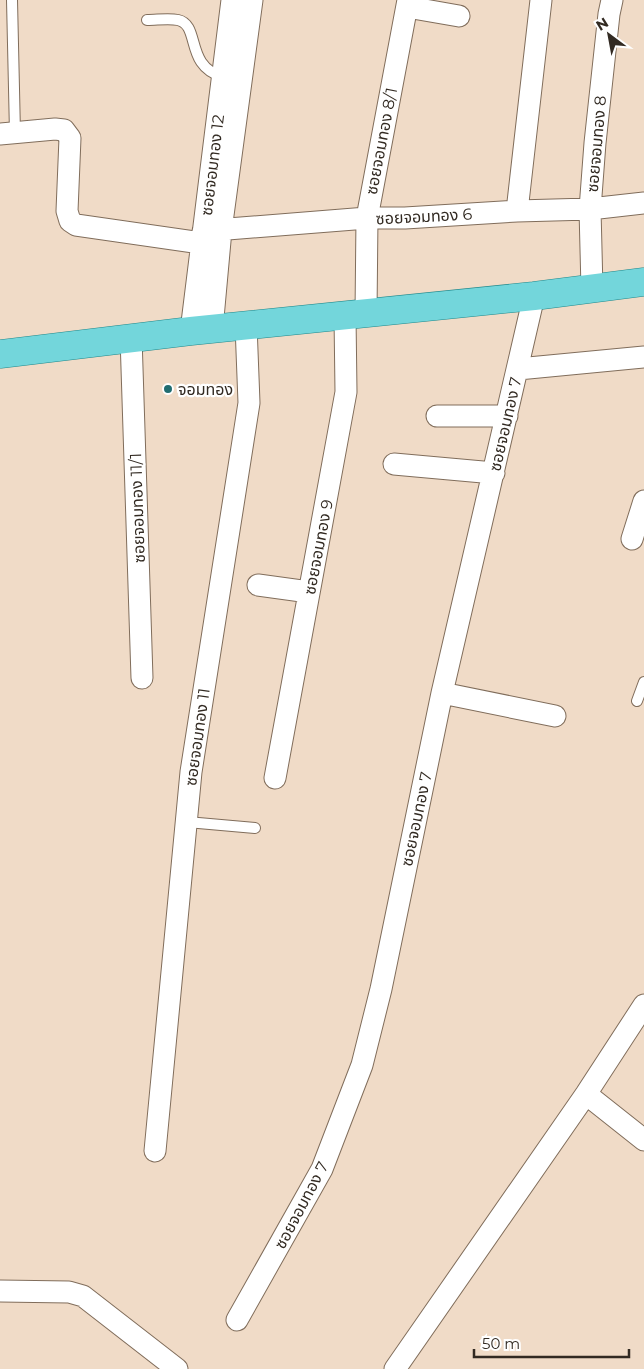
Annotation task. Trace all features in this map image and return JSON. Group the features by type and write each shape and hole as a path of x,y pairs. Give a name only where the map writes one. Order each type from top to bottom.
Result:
{"main road":[{"path":"0,354 132,337 534,296 644,282"}],"street":[{"path":"208,234 236,0"},
{"name":"ซอยจอมทอง 12","path":"201,330 208,234 224,77 236,0"},
{"path":"517,211 541,0"},
{"name":"ซอยจอมทอง 8","path":"592,289 590,209 596,133 612,0"},
{"path":"407,3 459,16"},
{"name":"ซอยจอมทอง 8/1","path":"356,315 367,218 407,3"},
{"name":"ซอยจอมทอง 6","path":"8,134 55,129 64,130 70,138 67,211 70,221 76,225 208,234 367,218 405,218 517,211 590,209 644,203"},
{"name":"ซอยจอมทอง 7","path":"237,1320 322,1169 362,1065 381,988 442,692 534,296"},
{"name":"ซอยจอมทอง 9","path":"275,778 346,392 356,315"},
{"name":"ซอยจอมทอง 11","path":"155,1151 196,739 249,402 246,325"},
{"name":"ซอยจอมทอง 11/1","path":"132,337 142,678"},
{"path":"518,370 644,357"},
{"path":"437,416 507,416"},
{"path":"394,464 494,473"},
{"path":"632,539 644,501"},
{"path":"258,585 309,592"},
{"path":"442,692 555,716"},
{"path":"394,1369 586,1094 644,1005"},
{"path":"586,1094 644,1140"},
{"path":"0,1291 69,1292 83,1296 177,1369"}],"lane":[{"path":"8,134 12,0"},
{"path":"147,20 180,20 186,24 192,34 197,56 204,68 213,74 224,77"},
{"path":"637,701 644,682"},
{"path":"187,822 255,828"}],"place":[{"name":"จอมทอง","path":"168,389"}]}
